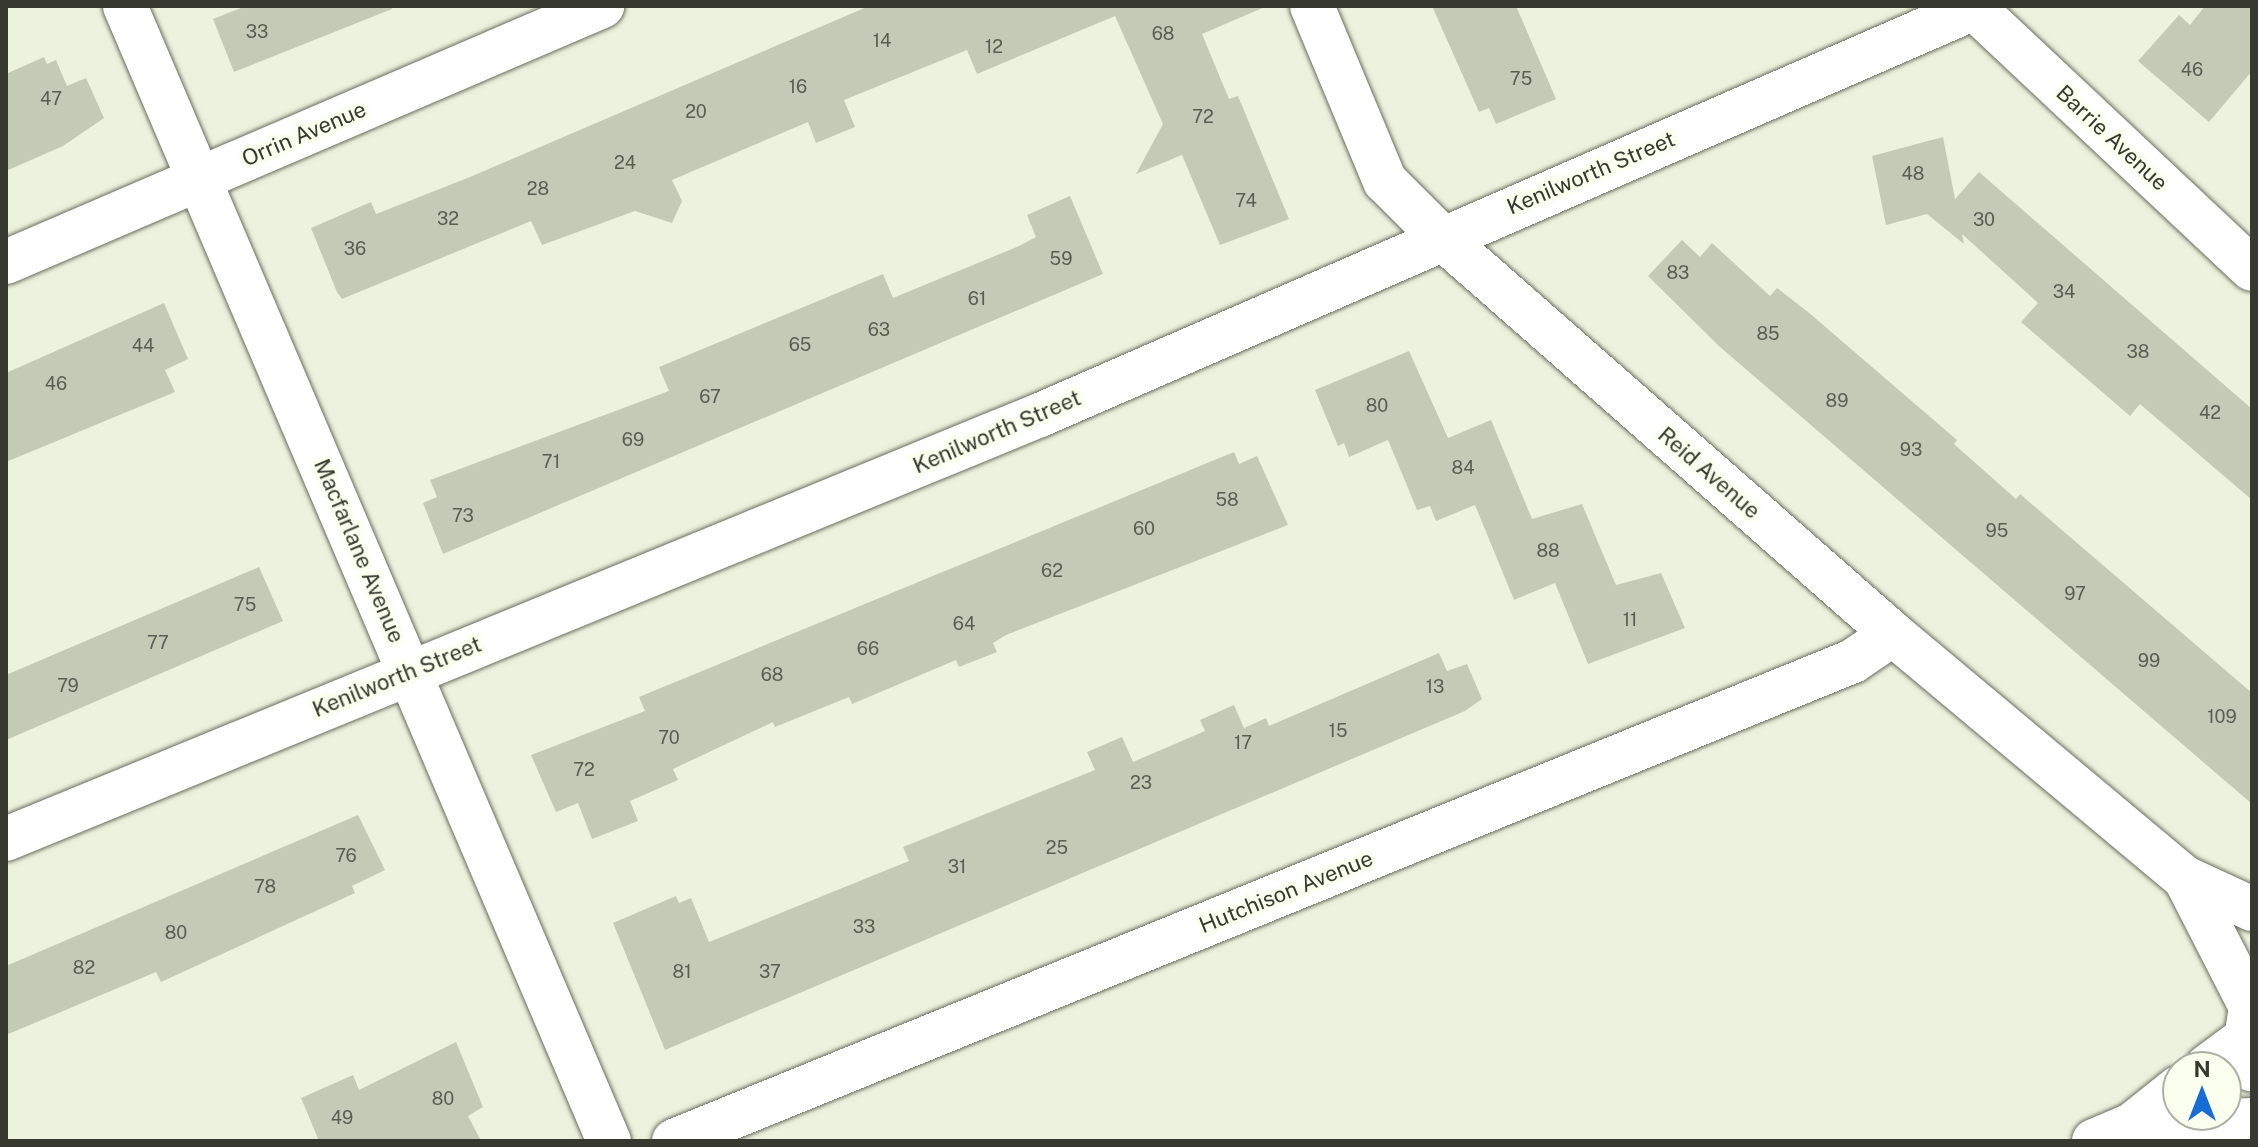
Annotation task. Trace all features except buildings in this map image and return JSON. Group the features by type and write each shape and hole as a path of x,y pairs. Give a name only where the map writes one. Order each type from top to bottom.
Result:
{"street":[{"name":"Macfarlane Avenue","path":"125,6 609,1141"},
{"name":"Orrin Avenue","path":"6,262 602,6"},
{"name":"Reid Avenue","path":"1312,6 1385,181 1441,237 1893,634 2185,878 2252,909"},
{"name":"Kenilworth Street","path":"6,839 1040,415 1441,237 1975,7"},
{"name":"Barrie Avenue","path":"1975,7 2252,269"},
{"name":"Hutchison Avenue","path":"674,1141 1853,661 1893,634"},
{"name":"Reid Avenue","path":"2185,878 2250,1028"},
{"path":"2225,1051 2250,1028"},
{"path":"2113,1133 2162,1099"},
{"path":"2113,1133 2252,1120"}]}
